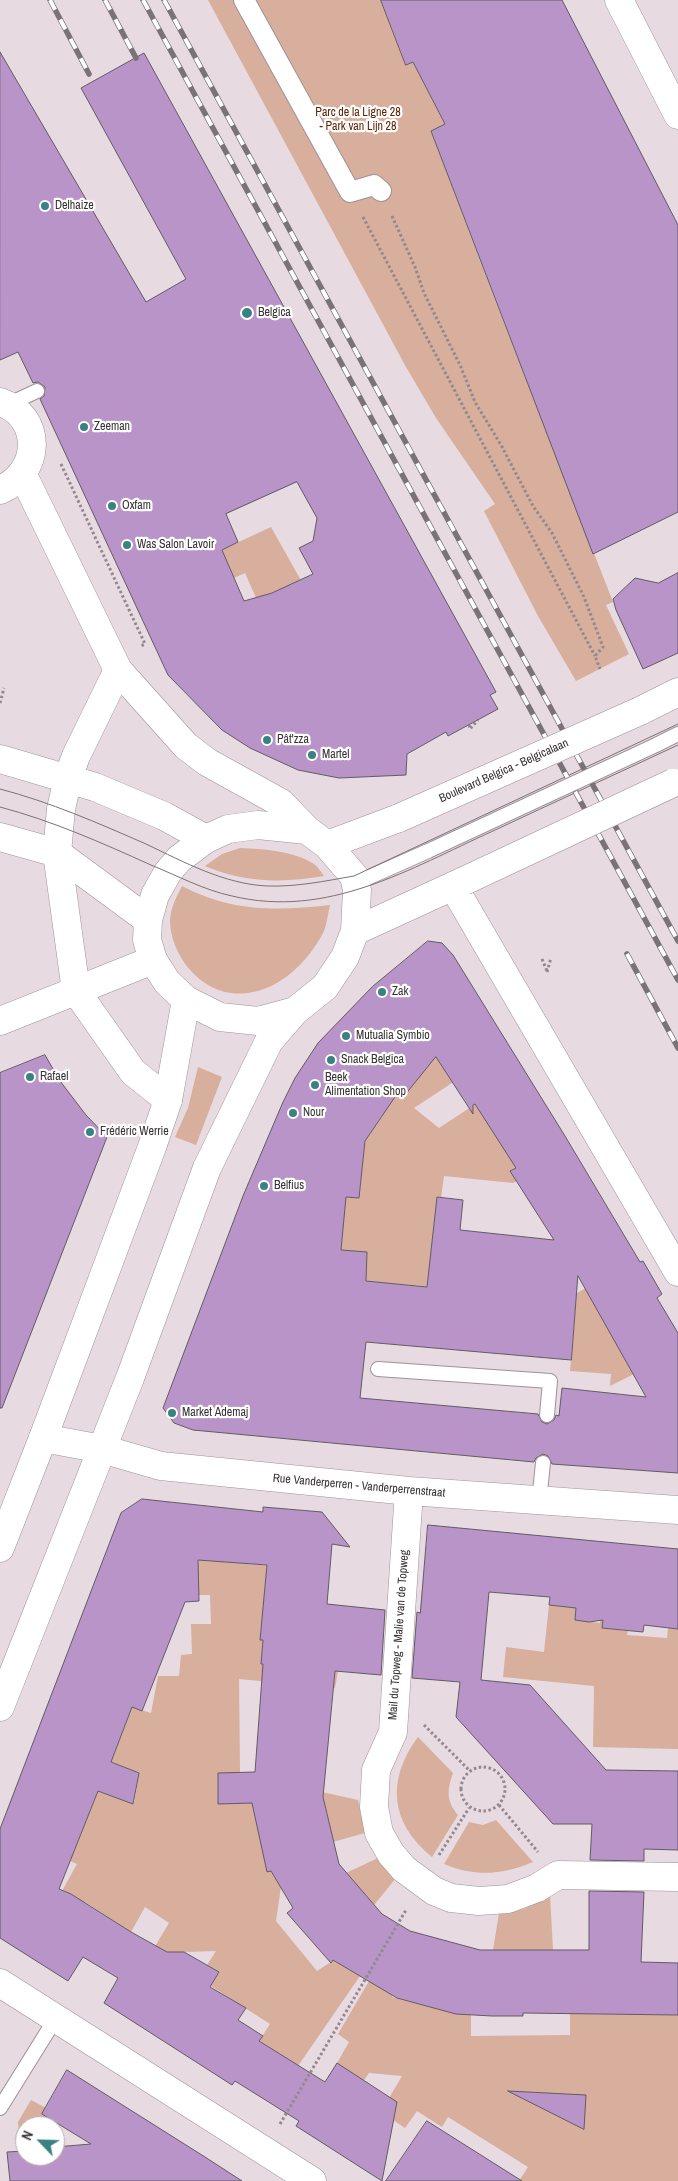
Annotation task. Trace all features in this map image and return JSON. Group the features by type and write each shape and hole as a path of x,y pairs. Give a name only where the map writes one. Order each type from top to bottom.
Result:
{"street":[{"path":"244,0 350,192 374,185 381,191"},
{"path":"620,0 678,115"},
{"path":"0,490 10,486 23,475 30,460 32,444 29,428 20,414 4,403"},
{"path":"0,1708 102,1449 207,1168 269,1041 295,1011 324,987 345,958 355,931 357,890 354,876 282,803 208,762 186,746 118,670 23,475"},
{"path":"118,670 68,778 61,809 57,853 76,991 133,1072 168,1100"},
{"name":"Boulevard Belgica - Belgicalaan","path":"317,838 399,818 640,711 678,692"},
{"path":"0,759 95,787 164,816 206,839"},
{"path":"355,931 418,904 675,782"},
{"path":"295,1011 258,1021 220,1017 186,1000 167,982 154,960 147,940 148,920 155,895 168,872 179,859 206,839 228,829 258,825 317,838"},
{"path":"0,837 57,853 148,920"},
{"path":"459,884 678,1272"},
{"path":"0,1021 154,960"},
{"path":"0,1548 152,1148 168,1100 186,1000"},
{"name":"Rue Vanderperren - Vanderperrenstraat","path":"43,1438 102,1449 161,1466 409,1491 678,1510"},
{"name":"Mail du Topweg - Malie van de Topweg","path":"409,1491 392,1732 376,1770 374,1807 379,1833 391,1854 404,1869 422,1884 451,1898 479,1901 508,1899 536,1888 558,1876 678,1877"},
{"path":"0,1983 312,2181"}],"lane":[{"path":"4,403 36,391"},
{"path":"356,883 678,734"},
{"path":"378,1369 550,1381 547,1414"},
{"path":"539,1501 543,1463"},
{"path":"0,2108 56,2018"}],"path":[{"path":"350,192 600,669"},
{"path":"396,225 415,267 424,293 460,365 475,402 501,445 533,506 552,533 584,597 603,647 594,656"},
{"path":"58,457 146,644 137,648"},
{"path":"0,703 4,688"},
{"path":"468,725 470,729 478,720"},
{"path":"547,972 551,958"},
{"path":"542,959 547,972"},
{"path":"542,969 547,972"},
{"path":"395,1694 470,1771"},
{"path":"479,1767 488,1767 497,1771 503,1778 505,1788 504,1797 499,1806 492,1811 480,1812 469,1808 462,1799 460,1787 463,1778 470,1771 479,1767"},
{"path":"499,1806 558,1876"},
{"path":"264,2150 469,1808"}],"green space":[{"name":"Parc de la Ligne 28 - Park van Lijn 28","path":"208,0 381,0 406,65 413,62 445,124 431,131 613,602 606,605 629,654 576,681 538,616 484,511 495,504 436,418 406,367"},
{"path":"271,527 303,584 272,593 257,600 245,573 214,587 202,559"},
{"path":"240,848 269,850 297,856 314,864 324,876 294,880 264,880 234,876 205,866 222,854"},
{"path":"182,886 200,895 219,901 255,908 330,905 324,931 317,944 298,967 274,985 246,993 231,993 208,985 197,977 188,968 175,946 170,917"},
{"path":"395,1034 467,1073 414,1108 439,1128 480,1101 529,1159 511,1171 517,1181 513,1183 444,1176 441,1198 437,1197 431,1253 563,1272 577,1293 609,1275 634,1374 610,1386 611,1374 570,1371 576,1300 366,1281 367,1252 324,1249 346,1197 359,1198 366,1133 369,1135 383,1115 374,1109 385,1084 402,1098 413,1084 390,1065"},
{"path":"198,1067 222,1077 196,1145 175,1137 188,1108"},
{"path":"200,1547 249,1552 248,1564 272,1566 271,1576 266,1576 264,1594 268,1595 262,1619 260,1639 263,1640 261,1664 338,1671 335,1688 239,1679 240,1772 259,1775 271,1871 281,1887 276,1921 317,1971 334,1960 360,1976 298,2066 259,2041 270,2024 211,1986 219,1972 207,1965 216,1951 151,1953 169,1923 145,1907 131,1932 85,1902 81,1908 62,1891 77,1864 70,1861 98,1791 134,1804 139,1773 111,1762 124,1727 129,1706 151,1713 158,1676 179,1676 181,1655 192,1654 191,1624 211,1624 210,1595 190,1595 198,1565"},
{"path":"549,1605 576,1608 575,1620 600,1623 600,1620 603,1620 602,1628 628,1631 627,1635 667,1638 668,1628 678,1629 678,1749 593,1747 594,1686 503,1677 506,1647 544,1652"},
{"path":"418,1737 453,1773 449,1795 451,1805 458,1815 432,1857 418,1844 408,1830 397,1800 397,1785 401,1769"},
{"path":"322,1792 358,1800 365,1833 333,1842"},
{"path":"496,1820 533,1862 510,1870 488,1873 467,1871 444,1864 469,1822 483,1825"},
{"path":"378,1858 396,1878 374,1905 346,1873"},
{"path":"550,1895 553,1950 493,1950 499,1913 524,1909"},
{"path":"589,1966 589,2014 678,2015 678,2181 519,2181 528,2167 448,2117 442,2127 417,2111 405,2128 381,2112 402,2076 369,2073 355,2093 337,2063 349,2042 338,2034 369,1981 393,1995 392,1997 454,2013 471,2014 471,2036 570,2035 570,2013"},
{"path":"31,2100 46,2108 51,2116 22,2116"}],"building":[{"path":"381,0 562,0 678,225 678,512 593,554 431,131 445,124 413,62 406,65"},
{"path":"0,52 146,302 186,279 81,88 144,53 496,692 490,695 498,709 448,736 446,732 407,754 406,775 339,778 298,770 250,748 222,730 168,675 40,399 44,396 45,387 38,382 33,383 18,352 0,360","holes":["297,482 317,518 313,541 299,548 313,574 272,593 244,601 222,550 238,542 226,514"]},
{"path":"678,573 678,653 643,669 616,610 613,599 635,578 658,583"},
{"path":"428,941 442,943 453,955 640,1262 643,1261 662,1294 657,1298 678,1333 678,1473 552,1464 548,1456 543,1454 536,1458 534,1462 193,1430 174,1423 163,1408 243,1196 283,1102 295,1078 318,1043 372,987","holes":["436,1057 473,1114 473,1105 475,1104 516,1168 510,1171 554,1240 460,1230 463,1200 437,1197 427,1287 366,1281 367,1252 341,1250 346,1197 359,1198 365,1141 397,1094 402,1098","578,1276 646,1397 562,1388 559,1416 556,1415 554,1420 547,1424 542,1422 538,1414 360,1398 366,1342 571,1360"]},
{"path":"45,1055 60,1081 86,1115 107,1137 2,1408 0,1408 0,1073"},
{"path":"142,1499 263,1512 263,1507 322,1512 350,1547 332,1544 327,1604 385,1610 381,1675 335,1671 323,1797 339,1864 382,1914 410,1931 480,1950 589,1950 589,1891 644,1892 641,1962 678,1963 678,2015 523,2013 523,2016 492,2016 456,2014 397,1998 333,1960 331,1963 287,1913 293,1908 271,1871 267,1872 252,1803 218,1804 218,1773 255,1772 263,1664 261,1664 263,1640 260,1640 267,1565 198,1560 199,1601 185,1602 142,1711 132,1707 111,1762 139,1773 133,1804 98,1791 59,1889 71,1894 167,1952 184,1952 219,1972 210,1987 246,2008 238,2020 263,2036 259,2041 325,2082 337,2063 397,2102 382,2181 296,2126 299,2121 235,2081 232,2085 104,2003 118,1978 83,1957 68,1981 0,1938 0,1829 121,1513"},
{"path":"428,1525 678,1549 678,1629 644,1625 643,1632 602,1628 603,1620 589,1622 575,1620 576,1608 549,1605 550,1597 489,1592 481,1680 530,1685 606,1770 678,1771 678,1850 644,1849 644,1861 590,1860 592,1824 553,1824 456,1717 460,1682 412,1678 417,1612 420,1613"},
{"path":"67,2070 242,2181 10,2181 7,2152 15,2152 15,2166 65,2166 65,2146 91,2144 65,2128 65,2116 45,2116 42,2114"},
{"path":"508,2091 586,2095 584,2129"},
{"path":"427,2121 522,2181 386,2181"}],"tram line":[{"path":"0,789 37,800 110,828 220,877 267,886 300,885 354,876 678,724"},
{"path":"0,807 77,833 211,890 232,896 267,901 301,901 335,896 399,874 678,745"}],"railway":[{"path":"50,0 89,74"},
{"path":"105,0 136,58"},
{"path":"143,0 678,980"},
{"path":"164,0 678,941"},
{"path":"627,954 678,1048"}],"place":[{"name":"Delhaize","path":"45,206"},
{"name":"Belgica","path":"247,313"},
{"name":"Zeeman","path":"84,427"},
{"name":"Oxfam","path":"112,506"},
{"name":"Was Salon Lavoir","path":"127,545"},
{"name":"Pât'zza","path":"267,740"},
{"name":"Martel","path":"312,755"},
{"name":"Zak","path":"382,992"},
{"name":"Mutualia Symbio","path":"346,1036"},
{"name":"Snack Belgica","path":"331,1060"},
{"name":"Rafael","path":"30,1077"},
{"name":"Beek Alimentation Shop","path":"315,1085"},
{"name":"Nour","path":"293,1113"},
{"name":"Frédéric Werrie","path":"90,1132"},
{"name":"Belfius","path":"264,1186"},
{"name":"Market Ademaj","path":"172,1413"}]}
